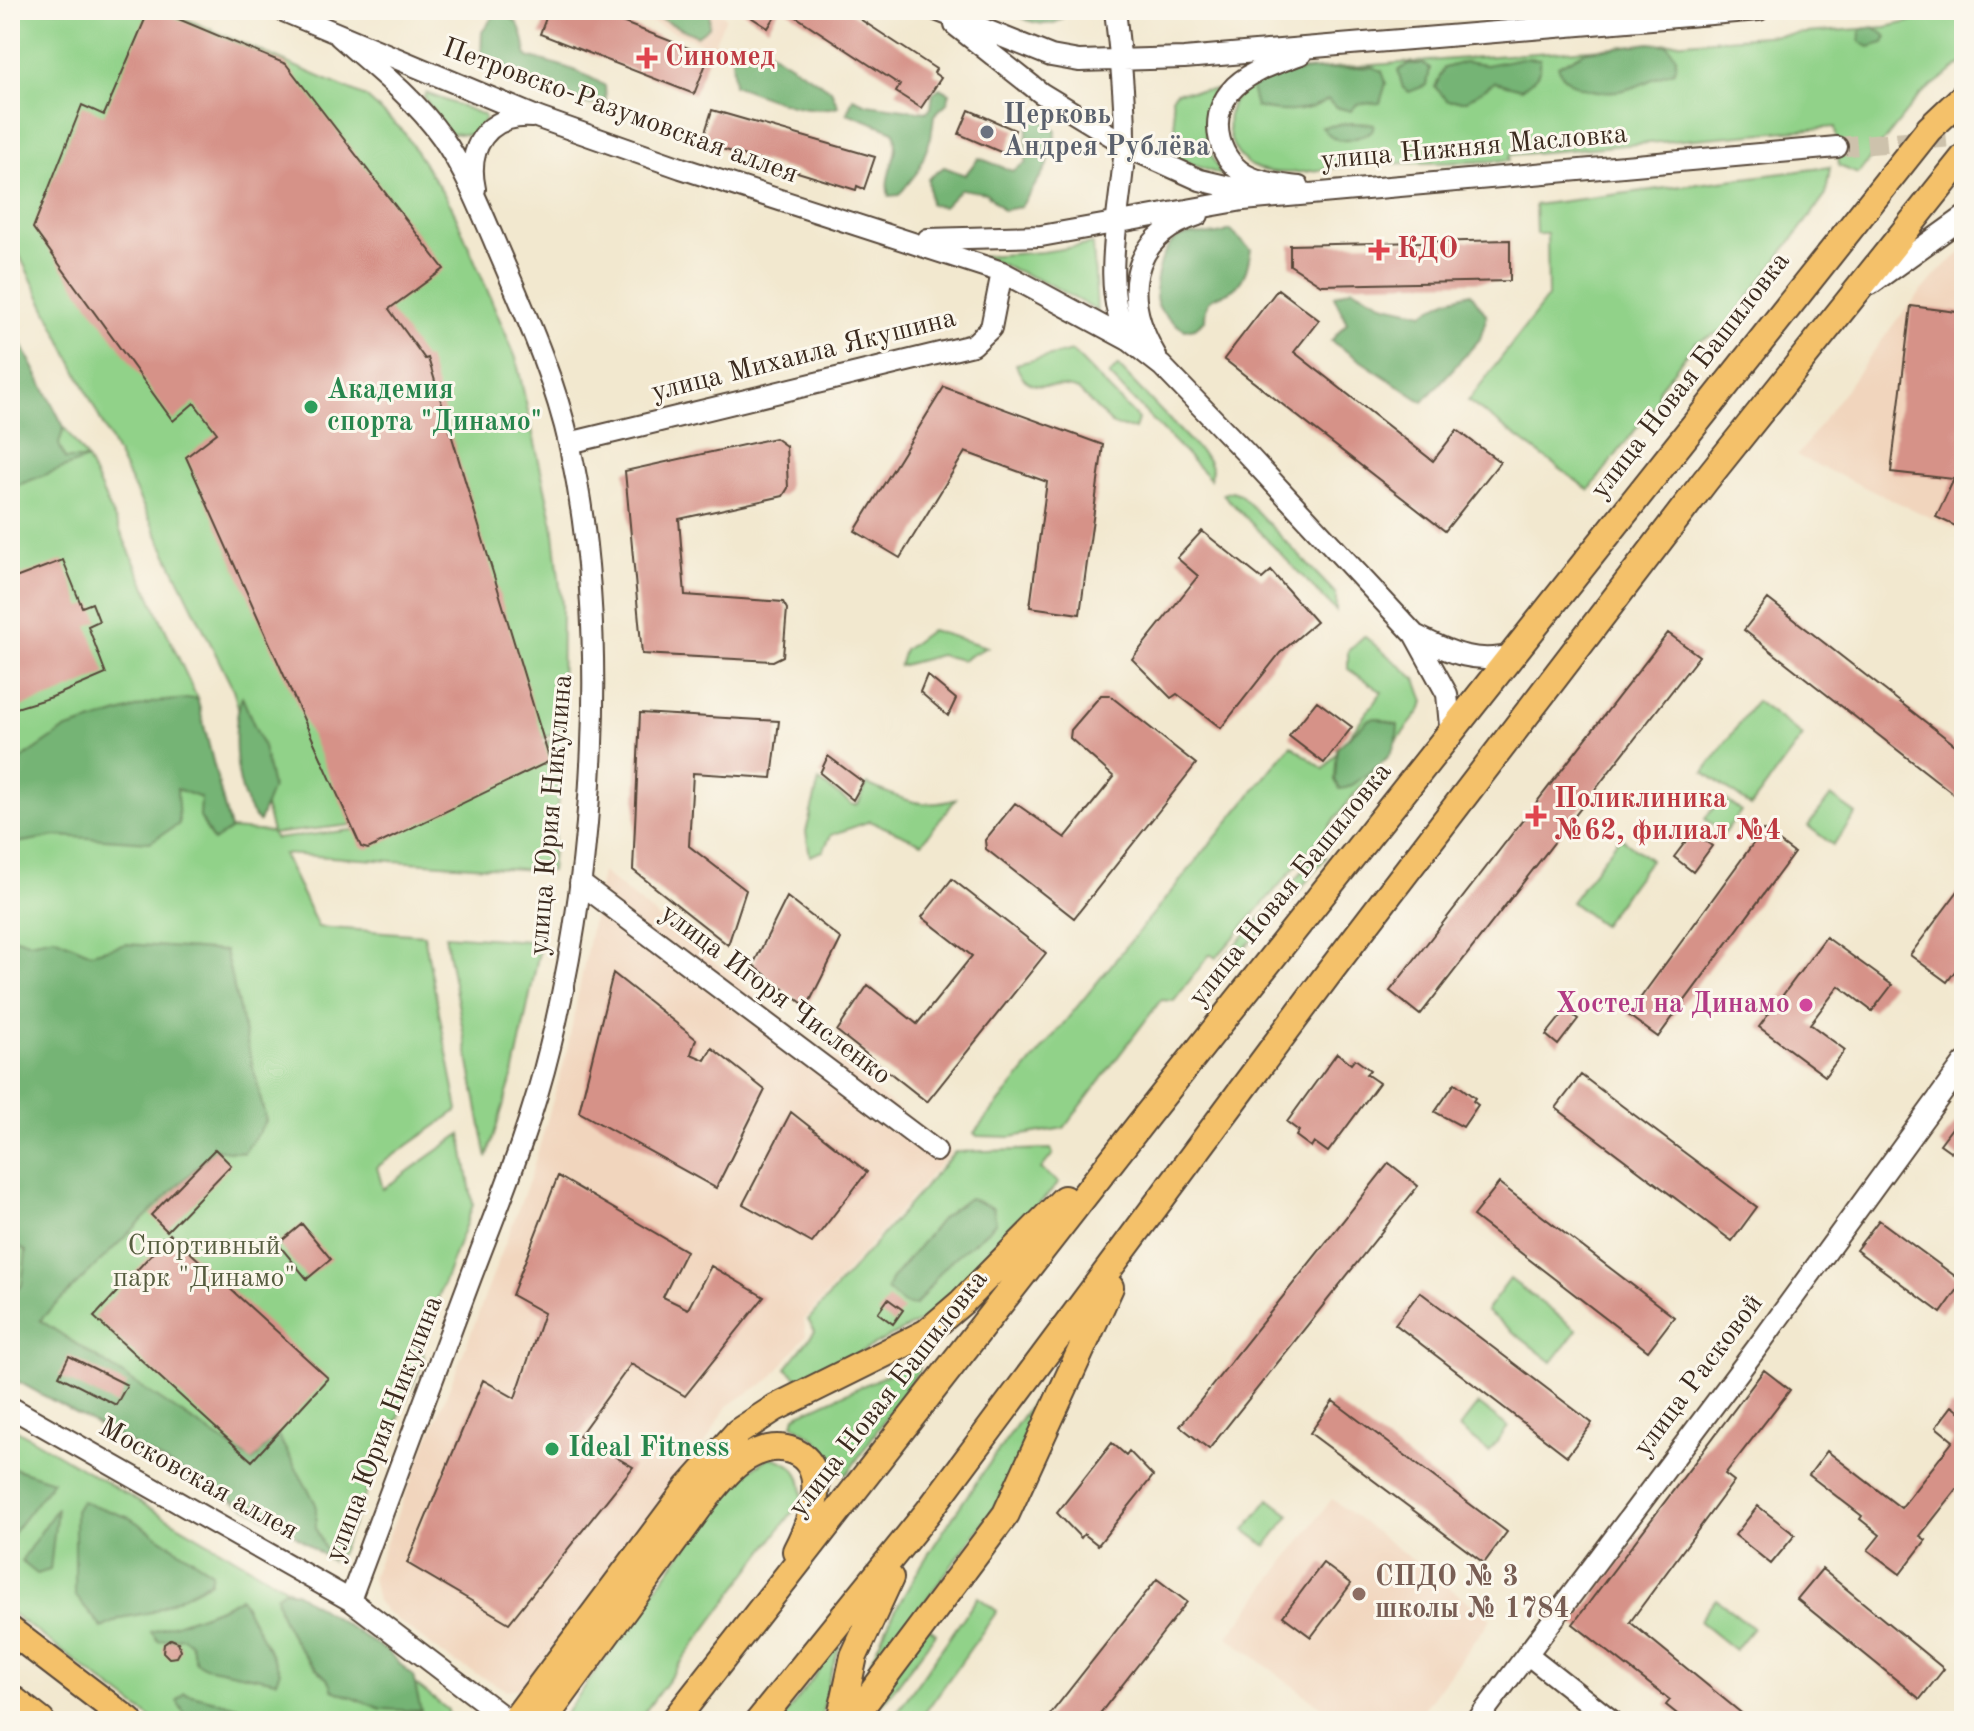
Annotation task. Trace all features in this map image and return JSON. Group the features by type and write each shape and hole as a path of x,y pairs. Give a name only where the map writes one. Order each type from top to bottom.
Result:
{"main road":[{"name":"улица Новая Башиловка","path":"674,1721 1148,1114 1451,737 1929,129 1964,96"},
{"path":"759,1721 928,1512 1161,1197 1744,431 1964,157"},
{"path":"511,1721 688,1488 738,1432 775,1408 926,1333 962,1302 1148,1114"},
{"path":"851,1721 1006,1514 1104,1297 1161,1197"},
{"path":"543,1721 729,1471 748,1456 768,1447 786,1448 801,1454 811,1467 815,1498 805,1533 769,1600"},
{"path":"840,1721 854,1656 874,1607 928,1512"},
{"path":"10,1630 129,1721"},
{"path":"10,1697 41,1721"}],"street":[{"name":"Петровско-Разумовская аллея","path":"281,10 539,118 695,173 1002,272 1130,341 1162,366 1414,634 1447,694 1451,737"},
{"path":"936,10 1051,56 1079,61 1121,61 1759,10"},
{"path":"936,10 1041,93 1179,172 1273,198"},
{"path":"1115,10 1125,141 1116,299 1119,321 1130,341"},
{"name":"улица Юрия Никулина","path":"340,37 421,112 450,150 480,208 529,323 569,443 582,507 593,626 590,750 580,883 561,1001 534,1107 350,1600"},
{"path":"1319,46 1258,72 1231,91 1220,114 1220,141 1227,157 1250,177 1268,183 1338,192"},
{"name":"улица Юрия Никулина","path":"480,208 472,173 478,142 495,123 507,118 539,118"},
{"name":"улица Нижняя Масловка","path":"1118,222 1243,200 1837,147"},
{"name":"Петровско-Разумовская аллея","path":"1162,366 1141,330 1135,308 1134,292 1145,252 1158,236 1184,220 1243,200"},
{"path":"1846,303 1964,217"},
{"name":"Петровско-Разумовская аллея","path":"900,238 999,239 1118,222"},
{"name":"улица Михаила Якушина","path":"569,443 973,345 991,328 1002,272"},
{"name":"Петровско-Разумовская аллея","path":"1414,634 1465,658 1483,660 1515,654"},
{"name":"улица Игоря Численко","path":"580,883 936,1151"},
{"name":"улица Расковой","path":"1477,1721 1964,1063"},
{"name":"Московская аллея","path":"10,1407 350,1600 511,1721"},
{"path":"1527,1654 1612,1721"}],"shaded area":[{"path":"623,10 716,10 726,17 712,48"},
{"path":"1964,251 1964,533 1797,456 1896,321 1942,268"},
{"path":"602,872 951,1152 804,1320 806,1335 771,1379 727,1406 692,1466 522,1688 506,1690 451,1660 386,1612 377,1601 372,1577 530,1178 566,1056"},
{"name":"СПДО № 3 школы № 1784","path":"1332,1499 1491,1619 1415,1721 1340,1721 1228,1637"}],"green space":[{"name":"Спортивный парк \"Динамо\"","path":"10,10 166,10 366,97 403,131 452,207 516,358 553,524 562,605 561,730 360,824 272,834 275,839 361,829 564,734 551,871 283,854 318,927 424,935 458,1110 377,1167 383,1189 461,1134 473,1205 421,1343 424,1358 340,1554 330,1560 291,1532 10,1377 10,322 64,427 87,459 197,698 230,829 272,832 233,689 10,236"},
{"path":"642,10 706,10 710,13 709,27 697,36"},
{"path":"1010,10 1070,10 1057,22 1042,24"},
{"path":"1964,10 1964,62 1920,95 1858,174 1839,166 1835,127 1510,155 1510,160 1368,164 1294,173 1265,171 1252,166 1238,154 1230,137 1229,119 1233,101 1261,77 1279,72 1886,27"},
{"path":"496,13 516,22 527,57 596,80 605,86 606,102 590,105 481,59 482,32"},
{"path":"1874,27 1887,37 1884,43 1869,47 1860,42 1861,29"},
{"path":"753,41 831,90 838,106 800,107 734,85 732,57"},
{"path":"1650,43 1668,45 1676,57 1675,71 1624,90 1602,91 1580,87 1570,82 1558,66 1586,51"},
{"path":"1522,58 1540,59 1540,69 1536,77 1521,89 1495,82 1466,101 1448,101 1435,87 1444,68 1465,62 1486,65"},
{"path":"1408,64 1424,64 1430,68 1427,85 1409,92 1403,88 1398,71"},
{"path":"1372,67 1382,71 1386,83 1380,103 1357,104 1351,111 1335,107 1328,100 1302,110 1256,107 1251,88 1294,72"},
{"path":"940,88 950,93 947,103 934,115 931,138 918,171 899,195 889,196 888,180 896,150 894,131 847,113 853,98 867,104 926,112 931,108 933,93"},
{"path":"1216,90 1207,113 1205,133 1221,175 1178,159 1172,98 1176,92"},
{"path":"426,93 484,115 485,119 473,135 447,133 424,97"},
{"path":"1034,112 1056,131 1055,143 1044,171 1021,207 1003,210 986,193 961,189 943,207 930,204 928,179 944,167 965,175 979,158 1012,171 1026,163 1027,131"},
{"path":"1374,124 1372,131 1345,140 1333,137 1322,127"},
{"path":"1830,167 1826,195 1723,331 1696,342 1659,389 1656,403 1589,490 1468,401 1548,297 1547,234 1536,234 1535,205"},
{"path":"1230,230 1251,250 1245,273 1231,291 1211,299 1205,320 1195,328 1185,330 1166,316 1158,305 1156,289 1162,258 1172,243 1185,235 1217,234"},
{"path":"1093,244 1097,311 1051,285 981,256 1043,252"},
{"path":"1352,288 1386,305 1423,313 1446,300 1471,293 1487,316 1480,339 1423,402 1331,341 1347,323 1334,296"},
{"path":"10,322 64,427 59,444 65,459 87,459 10,488"},
{"path":"1072,351 1138,419 1135,429 1113,425 1078,390 1033,385 1026,381 1016,364"},
{"path":"1118,366 1208,460 1212,469 1210,479 1109,375"},
{"path":"1232,491 1240,494 1336,594 1336,611 1223,494"},
{"path":"931,630 987,647 962,660 940,655 899,666 904,650"},
{"path":"1364,636 1416,679 1424,702 1420,711 1316,843 1216,958 1210,954 1174,1001 1161,1000 1064,1128 1011,1137 977,1136 974,1133 1291,745 1324,769 1382,692 1348,669 1348,651"},
{"path":"242,697 263,746 272,787 259,822 244,797 239,780 236,726"},
{"path":"197,698 230,830 213,841 200,817 201,798 177,789 179,824 150,842 57,836 10,844 10,767 64,730 155,702"},
{"path":"1756,701 1803,736 1751,806 1704,772"},
{"path":"1377,718 1398,725 1393,749 1374,769 1351,786 1340,789 1335,780 1337,748 1369,719"},
{"path":"819,781 853,805 858,804 867,784 921,803 956,799 922,843 870,821 831,835 823,851 810,856 806,832"},
{"path":"1831,796 1856,814 1833,845 1808,826"},
{"path":"1722,797 1741,811 1724,833 1705,819"},
{"path":"1620,837 1650,860 1602,925 1571,902"},
{"path":"1319,853 1326,857 1275,921 1225,964 1221,961"},
{"path":"445,935 541,942 514,1071 487,1158"},
{"path":"10,936 29,942 54,937 91,953 126,944 225,951 266,1121 244,1153 215,1149 40,1320 253,1461 277,1434 316,1504 316,1529 330,1560 291,1532 10,1377 10,1295 22,1285 26,1251 10,1241"},
{"path":"1051,1149 1053,1154 1041,1169 1059,1183 938,1309 917,1323 802,1382 786,1368 815,1331 808,1320 955,1152"},
{"path":"969,1198 993,1208 996,1222 947,1265 914,1306 904,1304 887,1290 891,1280 942,1218"},
{"path":"1510,1279 1577,1330 1552,1362 1486,1311"},
{"path":"913,1363 919,1365 919,1370 847,1474 839,1473 816,1439 793,1424 795,1416"},
{"path":"1048,1379 1053,1381 1021,1457 995,1507 914,1616 936,1633 870,1721 849,1721 865,1675 909,1587 963,1501"},
{"path":"1478,1404 1508,1427 1489,1452 1459,1428"},
{"path":"10,1426 312,1603 448,1710 449,1721 155,1721 10,1612"},
{"path":"770,1457 796,1470 802,1483 802,1499 638,1721 560,1721 733,1482"},
{"path":"10,1467 53,1481 10,1537"},
{"path":"1269,1499 1290,1515 1266,1546 1245,1530"},
{"path":"81,1501 130,1518 212,1572 210,1582 152,1612 121,1618 102,1628 75,1595 75,1511"},
{"path":"57,1508 50,1570 37,1574 21,1561"},
{"path":"284,1590 295,1592 388,1652 413,1676 421,1711 381,1709 333,1690 326,1677 303,1653 284,1621 276,1596"},
{"path":"240,1597 280,1671 276,1681 205,1667 196,1662 190,1643 182,1637 158,1641 151,1632 212,1611"},
{"path":"978,1597 997,1611 988,1624 919,1721 891,1721"},
{"path":"1716,1599 1753,1628 1735,1650 1699,1621"},
{"path":"842,1640 829,1678 821,1721 781,1721"},
{"path":"184,1693 244,1708 256,1721 189,1721 177,1701"}],"building":[{"name":"Академия спорта \"Динамо\"","path":"149,10 157,10 286,64 444,269 389,309 425,359 428,358 550,761 368,849 361,847 186,457 217,433 194,403 173,421 33,228 82,105 104,115"},
{"path":"549,10 591,10 709,56 694,94 540,34"},
{"path":"740,10 779,10 768,28"},
{"path":"786,10 846,10 936,69 934,73 941,78 921,108 896,92 900,85"},
{"path":"712,110 875,157 864,189 857,186 856,190 716,147 717,143 703,139"},
{"name":"Церковь Андрея Рублёва","path":"969,110 1015,130 1005,154 959,134"},
{"path":"1510,240 1510,281 1321,285 1290,265 1290,245"},
{"path":"1278,289 1319,320 1294,352 1433,461 1457,430 1500,462 1445,531 1224,359"},
{"path":"1911,306 1964,313 1964,530 1936,517 1954,479 1891,472"},
{"path":"944,387 1103,445 1080,614 1030,607 1047,482 965,452 900,558 855,531"},
{"path":"775,438 786,446 788,488 783,496 679,519 685,595 783,602 787,609 783,656 773,661 642,654 625,471"},
{"path":"1202,531 1262,579 1271,571 1316,622 1280,653 1221,728 1177,694 1171,698 1132,659 1198,576 1177,558"},
{"path":"63,560 82,607 92,603 99,621 88,626 106,674 52,697 10,710 10,580"},
{"path":"1768,599 1964,752 1964,802 1744,630"},
{"path":"1668,633 1699,656 1420,1015 1390,991"},
{"path":"927,675 956,699 948,716 920,692"},
{"path":"1101,695 1109,695 1196,764 1074,918 986,849 985,840 1015,803 1065,838 1114,777 1070,738 1071,730"},
{"path":"1317,701 1352,727 1324,763 1289,736"},
{"path":"640,713 779,721 772,778 693,773 689,846 746,890 728,945 633,870"},
{"path":"828,756 863,782 853,800 820,773"},
{"path":"1763,830 1794,853 1658,1037 1628,1015"},
{"path":"1693,832 1712,846 1693,872 1674,857"},
{"path":"952,879 1046,953 927,1102 837,1031 868,985 917,1024 972,956 922,917"},
{"path":"1964,883 1964,959 1947,982 1910,955"},
{"path":"787,897 841,939 807,1007 753,965"},
{"path":"1826,937 1892,985 1872,1011 1839,986 1810,1024 1845,1050 1825,1076 1759,1027"},
{"path":"613,973 696,1039 691,1054 705,1060 712,1048 765,1090 716,1188 579,1112"},
{"path":"1566,1010 1578,1019 1558,1045 1546,1035"},
{"path":"1337,1053 1351,1064 1355,1059 1370,1070 1366,1074 1379,1083 1328,1152 1314,1142 1311,1147 1296,1136 1299,1131 1287,1122"},
{"path":"1581,1075 1757,1207 1732,1241 1556,1108"},
{"path":"1455,1083 1475,1098 1473,1101 1478,1105 1463,1127 1435,1112"},
{"path":"791,1112 867,1172 812,1243 743,1204"},
{"path":"1964,1112 1964,1161 1940,1144"},
{"path":"215,1149 231,1165 167,1231 151,1215"},
{"path":"1389,1163 1418,1186 1209,1449 1180,1426"},
{"path":"558,1176 686,1251 663,1297 688,1309 711,1266 764,1297 685,1396 631,1364 579,1436 633,1467 509,1623 407,1563 483,1380 515,1398 544,1313 512,1295"},
{"path":"1499,1183 1674,1317 1648,1351 1473,1216"},
{"path":"1879,1220 1963,1282 1941,1313 1856,1250"},
{"path":"302,1224 331,1259 307,1279 278,1244"},
{"path":"170,1234 328,1378 252,1461 94,1317"},
{"path":"1420,1292 1592,1423 1567,1456 1395,1324"},
{"path":"888,1299 903,1310 893,1324 878,1313"},
{"path":"69,1356 127,1385 116,1405 59,1376"},
{"path":"1764,1370 1790,1390 1725,1474 1734,1481 1630,1622 1751,1721 1686,1721 1666,1705 1670,1700 1573,1624"},
{"path":"1333,1401 1507,1532 1484,1563 1310,1433"},
{"path":"1952,1406 1964,1415 1964,1480 1920,1536 1926,1540 1900,1574 1868,1550 1880,1535 1860,1519 1862,1516 1809,1475 1827,1451 1901,1508 1953,1441 1936,1427"},
{"path":"1112,1443 1126,1455 1129,1451 1153,1476 1098,1545 1084,1534 1081,1538 1057,1513"},
{"path":"1758,1506 1795,1535 1771,1564 1735,1535"},
{"path":"1323,1563 1351,1584 1311,1637 1283,1616"},
{"path":"1822,1569 1944,1669 1920,1699 1797,1599"},
{"path":"1157,1579 1187,1602 1094,1721 1045,1721"},
{"path":"171,1639 178,1642 181,1650 177,1657 169,1658 163,1652 164,1644"}],"tunnel":[{"path":"1837,147 1964,136"}],"place":[{"name":"Синомед","path":"647,58"},
{"name":"Церковь Андрея Рублёва","path":"987,132"},
{"name":"КДО","path":"1379,250"},
{"name":"Академия спорта \"Динамо\"","path":"311,407"},
{"name":"Поликлиника №62, филиал №4","path":"1536,816"},
{"name":"Хостел на Динамо","path":"1806,1005"},
{"name":"Ideal Fitness","path":"552,1449"},
{"name":"СПДО № 3 школы № 1784","path":"1359,1594"}]}
